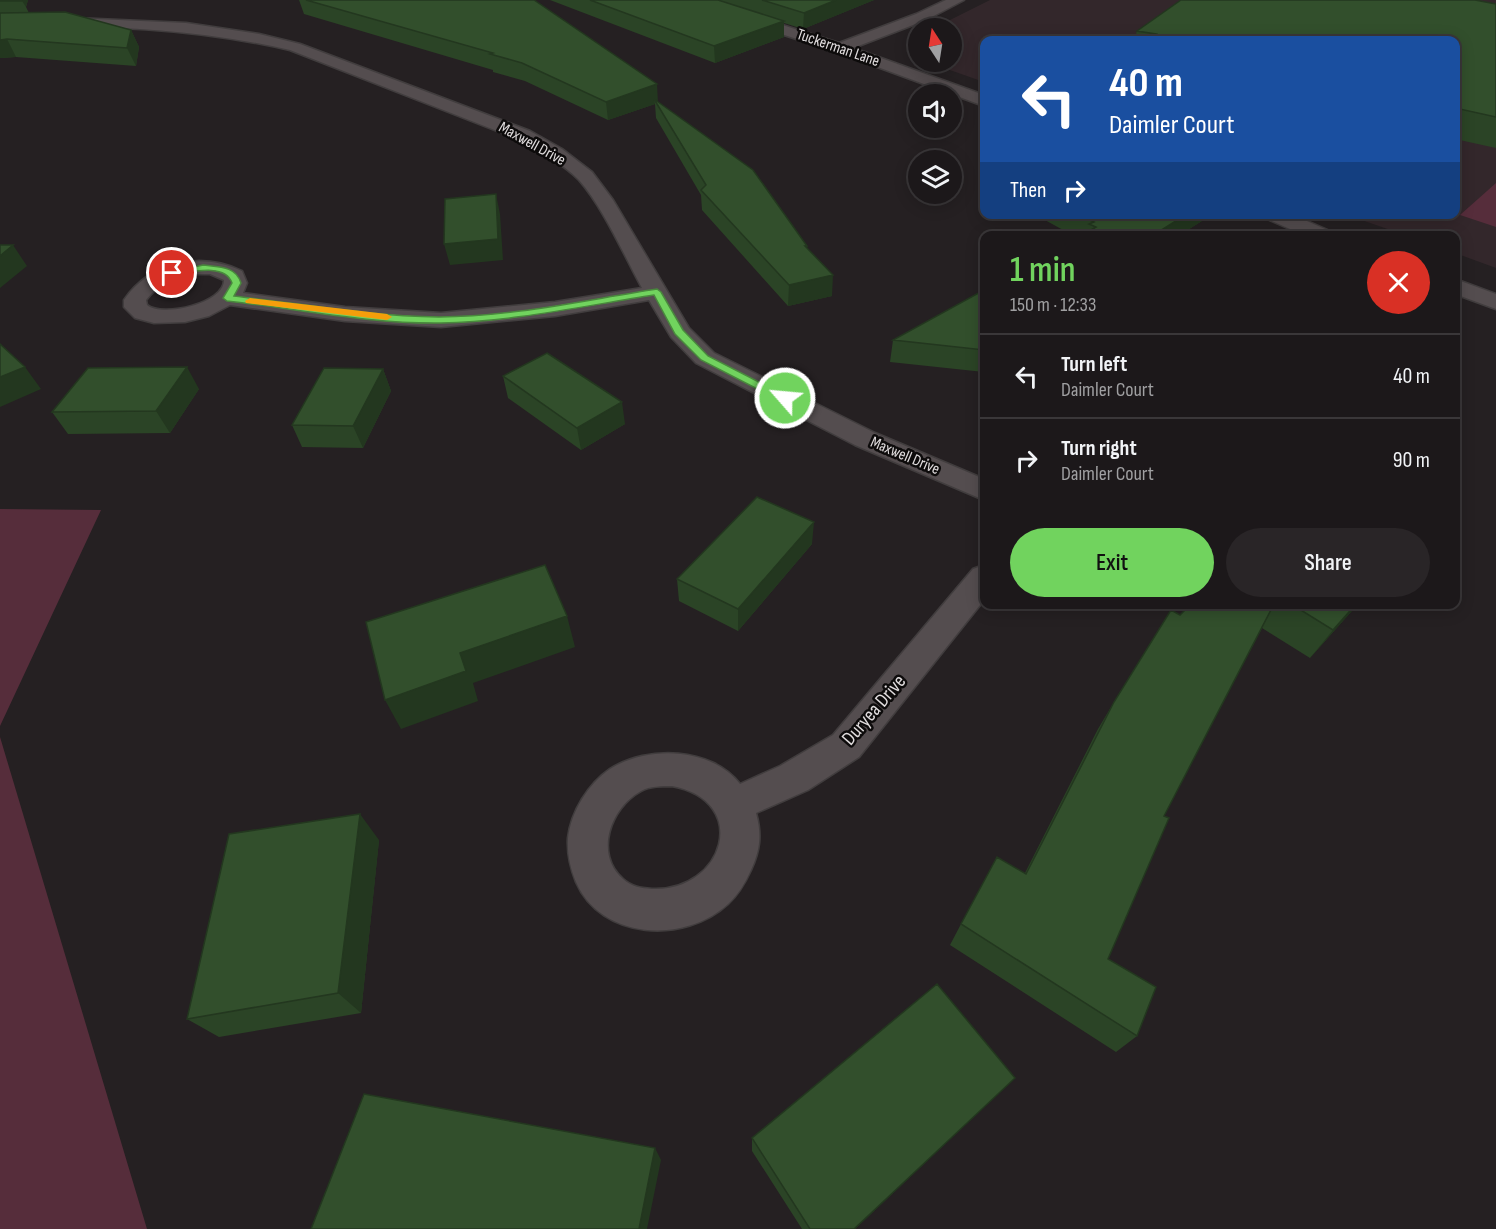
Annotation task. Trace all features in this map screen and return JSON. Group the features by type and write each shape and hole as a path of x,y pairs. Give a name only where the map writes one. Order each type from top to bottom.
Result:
{"street":[{"name":"Tuckerman Lane","path":"690,0 839,48 980,100"},
{"path":"839,48 921,17 957,0"},
{"name":"Maxwell Drive","path":"0,24 135,24 238,34 295,47 524,135 556,153 585,176 603,200 679,332 705,358 865,439 980,488"},
{"path":"1284,219 1313,231"},
{"path":"1460,288 1496,302"},
{"path":"227,298 345,314 441,320 555,309 657,292"},
{"name":"Duryea Drive","path":"733,805 794,778 846,746 980,583"}],"shaded area":[{"path":"990,0 1496,0 1496,268 1460,255 1460,231 1393,231 1359,219 1460,219 1460,36 980,36 980,81 956,72 962,72 962,18 954,18"},
{"path":"1496,183 1496,227 1460,215"},
{"path":"0,509 101,510 0,726"},
{"path":"0,737 147,1229 0,1229"}],"building":[{"path":"306,0 534,0 657,84 606,102 522,63 490,54 493,53"},
{"path":"590,0 718,0 784,21 714,46"},
{"path":"762,0 836,0 804,13"},
{"path":"1181,0 1475,0 1496,4 1496,117 1460,109 1460,36 1153,36 1156,34 1137,31"},
{"path":"65,12 131,30 127,48 0,40 0,13"},
{"path":"654,99 753,170 807,246 805,246 833,275 789,285 701,190 706,185"},
{"path":"496,194 498,239 444,244 445,199"},
{"path":"1088,219 1179,219 1160,231 1089,231 1096,227 1089,224 1094,222"},
{"path":"0,245 13,245 0,256"},
{"path":"980,292 980,350 893,340"},
{"path":"0,344 25,367 0,377"},
{"path":"547,353 622,402 577,428 503,376"},
{"path":"187,367 156,411 52,412 88,368"},
{"path":"324,368 383,369 353,426 292,425"},
{"path":"757,497 814,522 738,609 677,579"},
{"path":"545,565 567,616 460,653 466,671 385,700 366,622"},
{"path":"1186,609 1271,609 1164,816 1169,818 1108,959 1156,987 1137,1036 961,924 997,857 1026,874 1114,702 1171,610 1180,615"},
{"path":"1299,609 1352,609 1333,630"},
{"path":"360,814 338,993 187,1019 229,834"},
{"path":"937,984 1015,1078 854,1229 810,1229 752,1138"},
{"path":"364,1094 655,1148 639,1229 311,1229"}],"slow traffic":[{"path":"250,301 345,314 387,317"}],"route":[{"path":"172,273 203,267 228,271 237,283 227,298 345,314 441,320 555,309 657,292 679,332 705,358 785,398"}]}
